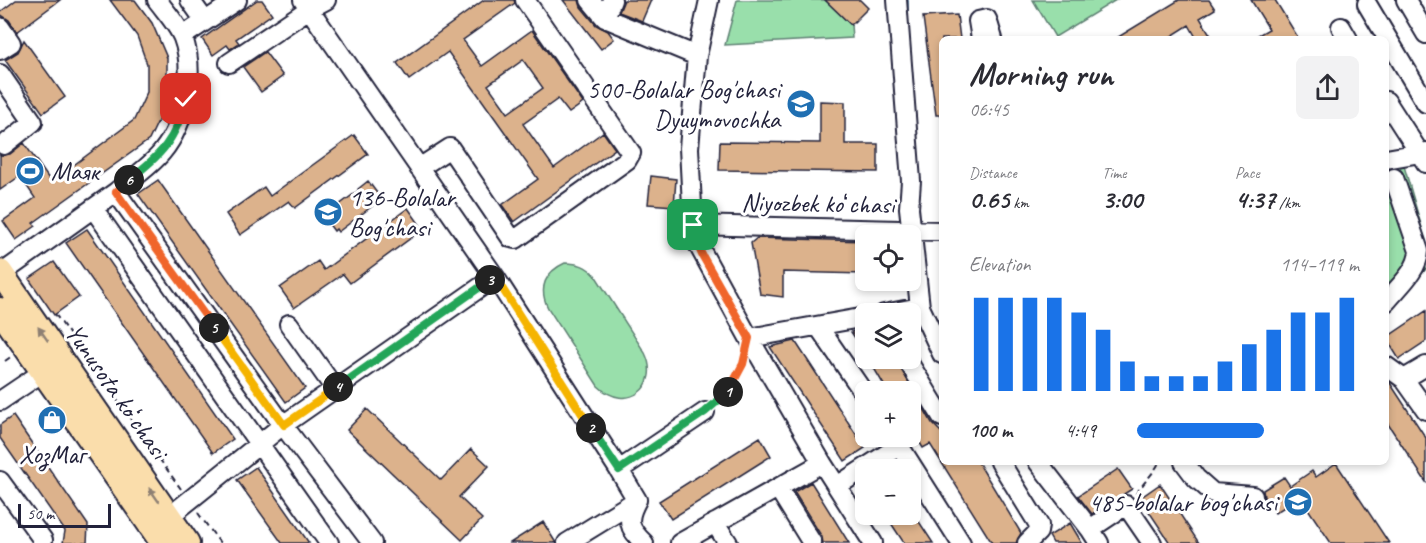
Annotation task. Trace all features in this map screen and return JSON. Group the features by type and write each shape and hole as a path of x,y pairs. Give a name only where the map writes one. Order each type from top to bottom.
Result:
{"main road":[{"name":"Yunusota koʻchasi","path":"0,273 167,535"},
{"name":"Yunusota koʻchasi","path":"0,310 43,372 167,535"}],"street":[{"path":"0,273 116,192 160,155 177,128 188,88 187,49 183,36 158,0"},
{"path":"190,0 205,21"},
{"path":"183,36 237,0"},
{"path":"229,63 306,5 326,0"},
{"path":"419,168 450,148 512,238 516,239 627,160 631,153 525,0"},
{"path":"590,0 605,18 696,56"},
{"path":"605,18 612,0"},
{"path":"709,0 696,56 690,148 693,225 696,241 822,463 873,543"},
{"path":"897,0 911,181 910,225"},
{"path":"1409,2 1426,34"},
{"path":"1367,4 1386,36"},
{"path":"306,5 495,277 637,500"},
{"path":"980,36 978,21 987,19 992,36"},
{"path":"0,27 11,43 0,50"},
{"path":"1389,41 1426,103"},
{"path":"0,74 33,122 4,145"},
{"path":"1389,105 1424,156"},
{"path":"1389,159 1424,156"},
{"path":"1389,298 1419,258 1419,251 1394,178"},
{"path":"116,192 372,543"},
{"path":"93,208 329,543"},
{"name":"Niyozbek koʻchasi","path":"693,225 855,229"},
{"name":"Niyozbek koʻchasi","path":"921,230 939,231"},
{"path":"167,535 190,502 260,443 495,277"},
{"path":"921,309 939,348"},
{"path":"749,338 855,319"},
{"path":"289,324 335,389"},
{"path":"818,326 856,381"},
{"path":"1404,379 1426,366"},
{"path":"913,369 939,412"},
{"path":"1389,369 1404,379 1426,410"},
{"path":"0,400 43,372"},
{"path":"619,470 705,412"},
{"path":"837,486 888,447"},
{"path":"900,447 962,543"},
{"path":"680,543 822,463"},
{"path":"1002,465 1039,525 1038,531 1027,543"},
{"path":"1040,465 1095,536 1126,505 1152,543"},
{"path":"1186,465 1196,478 1213,493 1253,496"},
{"path":"0,482 43,540 42,543"},
{"path":"778,488 812,543"},
{"path":"575,541 637,500"},
{"path":"637,500 632,509 630,526 633,534 644,543"},
{"path":"715,523 728,543"}],"path":[{"path":"55,314 220,543"},
{"path":"705,412 724,397 733,386 743,364 749,338"},
{"path":"1126,505 1158,465"}],"green space":[{"path":"737,0 825,0 851,25 852,38 725,45"},
{"path":"1033,0 1116,0 1057,36 1054,36"},
{"path":"1404,166 1426,242 1426,269 1389,312 1389,168"},
{"path":"565,263 582,266 595,275 645,353 649,366 649,377 645,386 638,393 630,397 620,397 609,394 598,386 548,308 544,294 545,281 552,271"}],"building":[{"path":"16,0 60,0 17,32 9,20 0,14"},
{"path":"110,0 135,0 152,23 167,58 167,102 149,140 33,223 36,226 16,240 3,221 35,198 20,176 0,190 0,155 10,154 24,143 51,182 134,120 147,92 147,64 137,36"},
{"path":"257,0 262,0 272,14 236,39 239,43 230,49 227,45 213,55 202,39"},
{"path":"484,0 514,0 515,3 463,40 482,66 532,30 583,103 569,113 558,99 523,124 554,168 603,132 615,149 514,222 502,205 538,179 448,52 409,80 397,63","holes":["523,60 543,88 508,113 488,85"]},
{"path":"563,0 579,0 581,7 596,25 608,31 614,39 601,49"},
{"path":"624,0 651,0 642,21 619,12"},
{"path":"825,0 860,0 868,8 851,25"},
{"path":"1179,0 1209,0 1215,9 1200,18 1211,36 1195,36 1189,25 1172,36 1120,36"},
{"path":"1251,0 1275,0 1297,36 1256,36 1269,29"},
{"path":"957,15 960,36 939,36 939,115 936,115 923,17"},
{"path":"24,40 65,97 43,113 5,60 18,52"},
{"path":"265,52 283,76 261,92 243,67"},
{"path":"820,101 845,102 845,144 878,144 878,172 719,170 720,142 820,143"},
{"path":"354,135 368,154 295,208 289,201 240,235 226,214 264,187 270,196"},
{"path":"651,176 676,179 674,206 648,204"},
{"path":"158,180 305,388 286,402 138,194"},
{"path":"368,181 380,197 377,199 379,201 338,232 336,229 334,231 322,215 330,209 331,211"},
{"path":"408,208 423,229 350,283 343,274 294,308 280,288 318,261 324,270"},
{"path":"87,229 233,439 213,453 66,243"},
{"path":"757,238 855,241 855,274 783,272 783,297 760,294 751,243"},
{"path":"54,262 79,297 54,315 29,279"},
{"path":"1426,311 1426,341 1399,359 1389,343 1389,336"},
{"path":"795,341 855,433 855,447 865,448 845,461 770,347"},
{"path":"874,369 901,369 908,381 882,381"},
{"path":"1389,382 1426,438 1426,482 1389,426"},
{"path":"921,404 932,423 939,430 939,458 930,444 923,448 921,445"},
{"path":"367,409 441,480 471,449 489,466 459,497 482,519 462,540 347,430"},
{"path":"13,416 88,525 87,543 63,543 65,531 0,438 0,425"},
{"path":"760,437 771,456 671,519 659,501"},
{"path":"943,465 980,465 1021,533 1016,543 992,543"},
{"path":"1333,465 1337,465 1389,543 1331,543 1300,497 1275,513 1264,497 1263,490 1284,477 1290,486 1312,471 1316,477"},
{"path":"256,467 309,543 282,543 237,480"},
{"path":"1118,469 1132,489 1092,514 1078,496"},
{"path":"811,482 849,543 823,543 822,537 794,492"},
{"path":"1160,484 1199,543 1170,543 1140,498"},
{"path":"543,522 556,543 510,543"},
{"path":"1070,523 1082,543 1053,543 1049,536"},
{"path":"892,525 921,525 933,543 904,543"}],"waterway":[{"path":"907,0 907,18"}],"place":[{"name":"500-Bolalar Bog'chasi Dyuymovochka","path":"801,104"},
{"name":"Маяк","path":"30,171"},
{"name":"136-Bolalar Bog'chasi","path":"328,212"},
{"name":"ХозМаг","path":"52,420"},
{"name":"485-bolalar bog'chasi","path":"1298,502"}],"route":[{"path":"186,99 177,128 160,155 116,192 284,425 495,277 619,470 724,397 733,386 743,364 749,338 702,255 693,225"}]}
